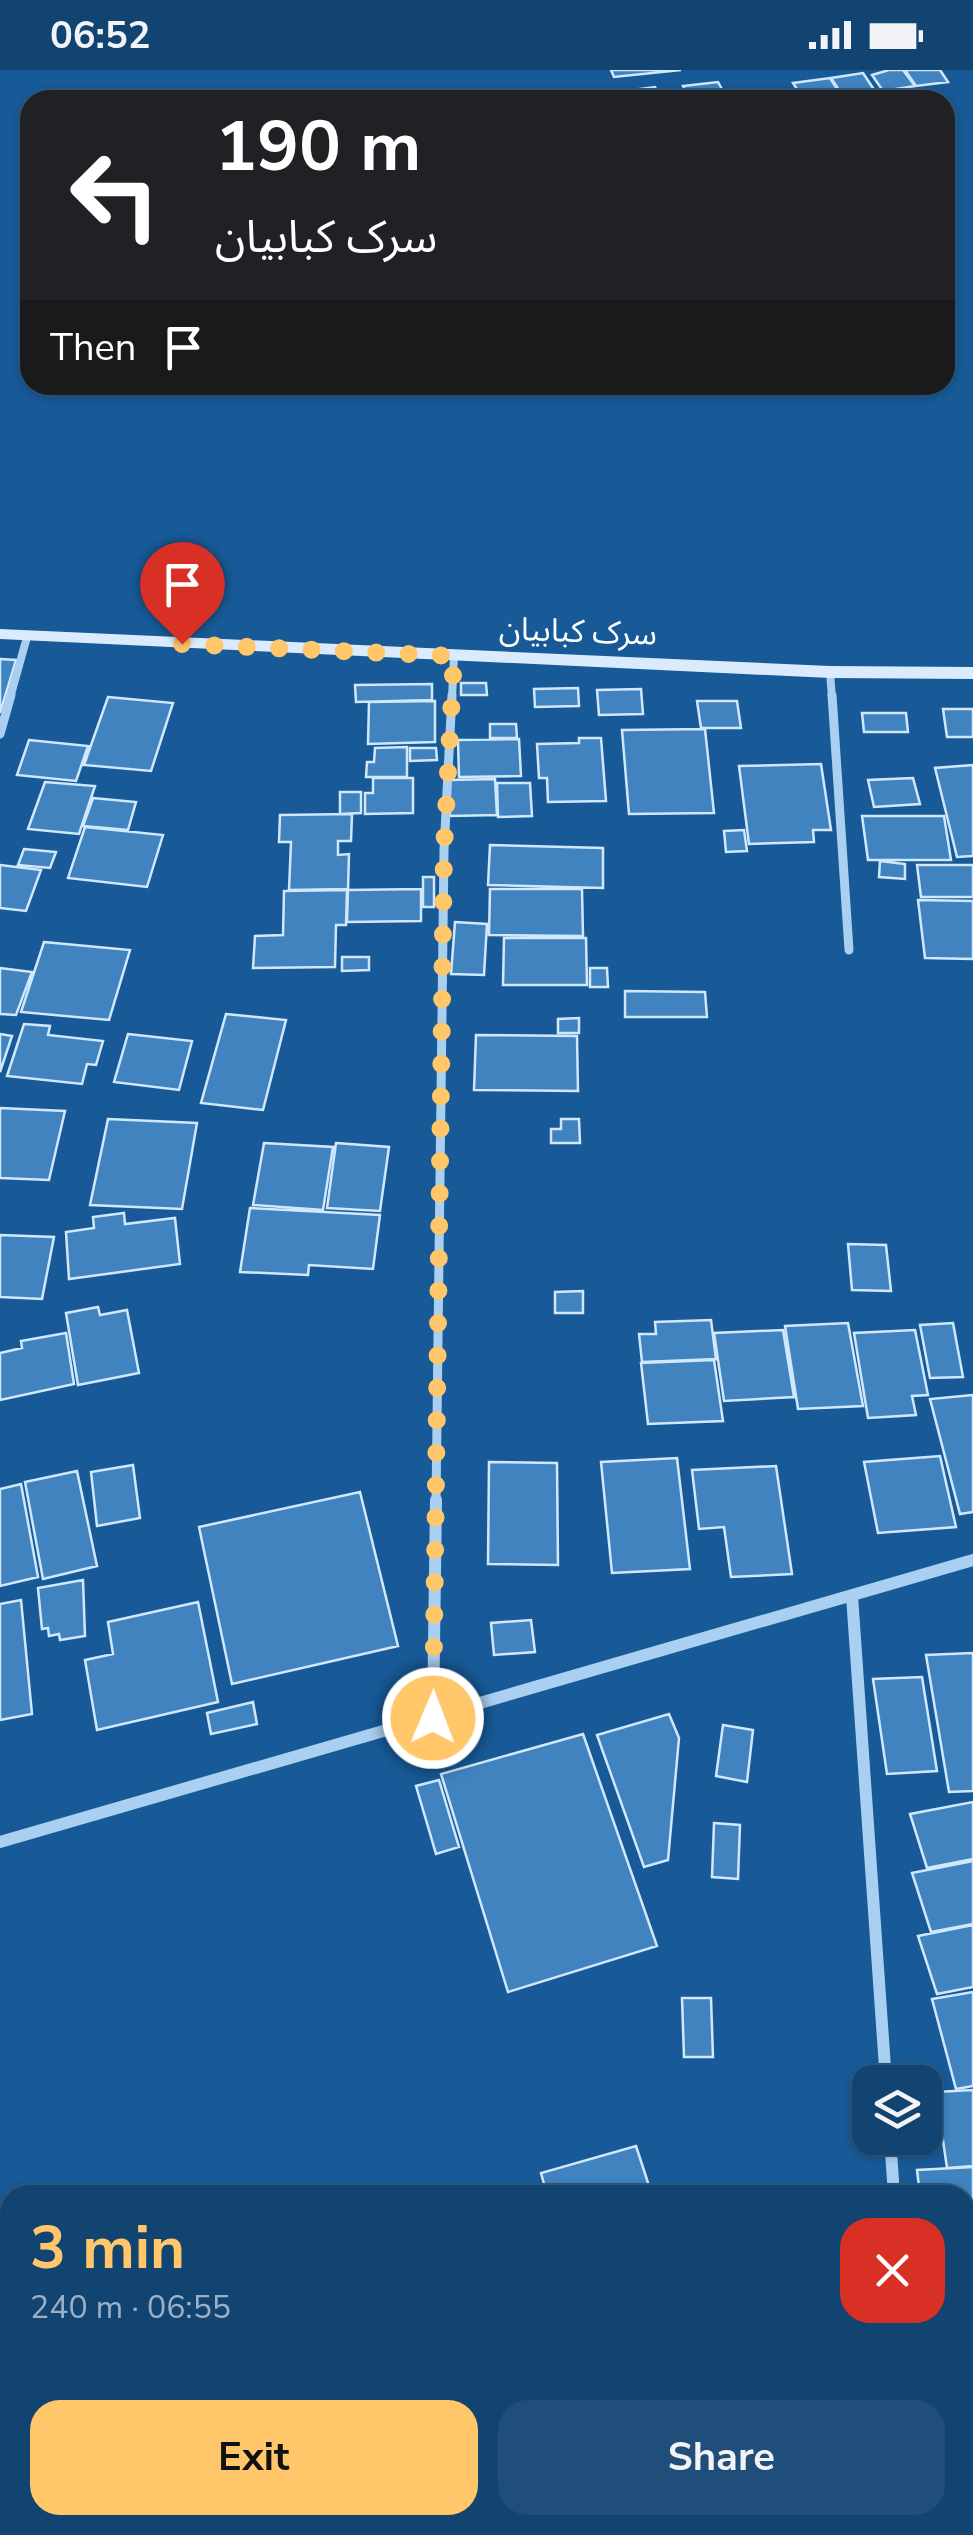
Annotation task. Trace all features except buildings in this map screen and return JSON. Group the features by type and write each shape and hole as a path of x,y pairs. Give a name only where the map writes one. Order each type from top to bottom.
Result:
{"street":[{"name":"سرک کبابیان","path":"0,634 830,672 973,673"},
{"path":"0,734 27,637"},
{"path":"433,1718 444,850 454,656"},
{"path":"830,672 848,950"},
{"path":"0,1842 973,1560"},
{"path":"852,1596 885,2065"},
{"path":"891,2155 893,2185"}],"route":[{"path":"182,644 454,656 444,850 433,1718"}]}
